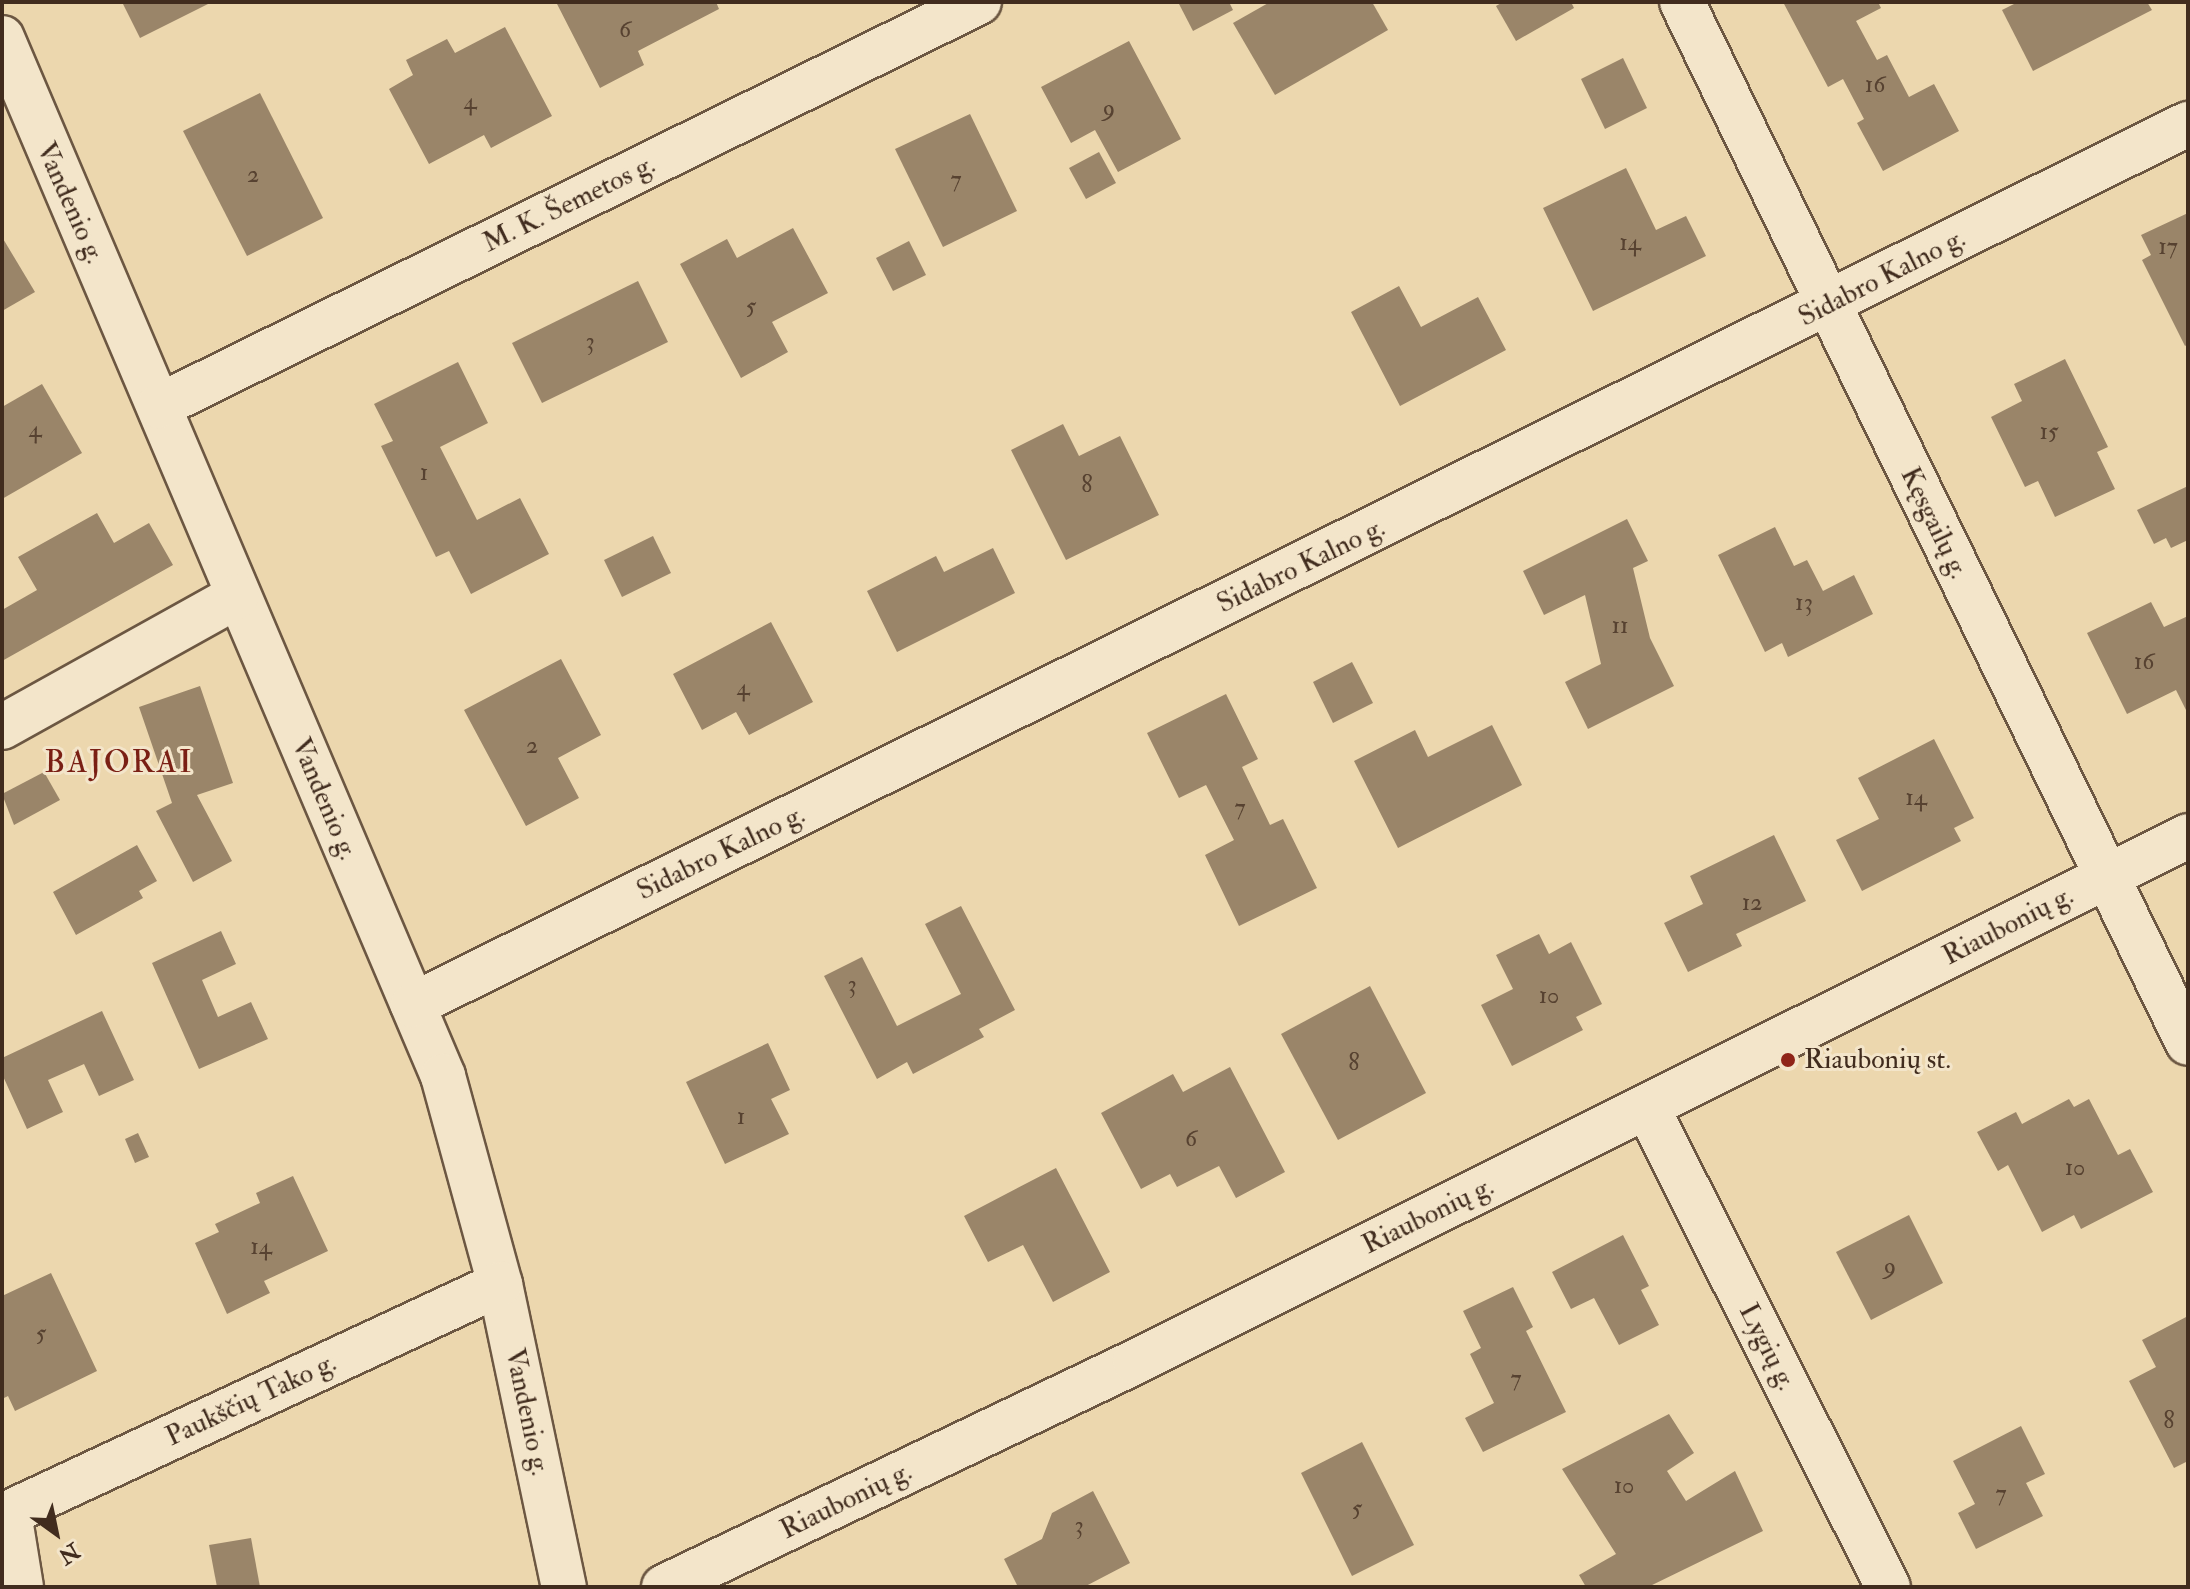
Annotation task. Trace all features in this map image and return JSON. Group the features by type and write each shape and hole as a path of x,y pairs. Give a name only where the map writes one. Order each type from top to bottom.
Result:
{"street":[{"name":"M. K. Šemetos g.","path":"159,406 979,2"},
{"name":"Kęsgailų g.","path":"1682,2 1832,304 2105,877 2188,1043"},
{"name":"Vandenio g.","path":"2,38 14,111 159,406 236,597 413,1005 466,1147 500,1284 564,1587"},
{"name":"Sidabro Kalno g.","path":"413,1005 1832,304 2188,124"},
{"path":"2,727 236,597"},
{"name":"Riaubonių g.","path":"664,1587 1135,1362 2188,836"},
{"name":"Lygių g.","path":"1647,1107 1888,1587"},
{"name":"Paukščių Tako g.","path":"6,1515 500,1284"},
{"path":"6,1515 21,1587"}],"building":[{"path":"122,2 212,2 140,38"},
{"path":"556,2 716,2 719,9 638,51 644,65 600,88"},
{"path":"1178,2 1229,2 1233,10 1193,31"},
{"path":"1270,2 1372,2 1388,30 1275,95 1233,23"},
{"path":"1503,2 1571,2 1574,8 1516,41 1496,6"},
{"path":"1783,2 1878,2 1881,8 1856,21 1877,60 1887,55 1909,97 1934,84 1959,131 1883,171 1857,123 1864,119 1843,79 1828,87"},
{"path":"2018,2 2147,2 2152,10 2033,71 2002,10"},
{"path":"505,27 552,116 491,148 484,135 429,164 389,89 413,75 406,60 447,39 455,53"},
{"path":"1129,41 1181,139 1118,172 1095,130 1071,143 1041,87"},
{"path":"1623,58 1647,108 1605,129 1581,79"},
{"path":"260,93 323,218 247,256 183,131"},
{"path":"970,114 1017,211 943,247 895,149"},
{"path":"1099,152 1116,183 1086,199 1069,168"},
{"path":"1626,168 1656,230 1686,216 1706,256 1593,311 1543,208"},
{"path":"2188,213 2188,344 2185,346 2142,260 2151,255 2141,235"},
{"path":"793,228 828,293 772,322 788,352 741,378 680,264 727,239 737,258"},
{"path":"2,237 35,292 2,311"},
{"path":"909,241 926,275 893,291 876,258"},
{"path":"638,281 668,342 542,403 512,343"},
{"path":"1399,286 1421,327 1478,297 1506,350 1400,406 1351,312"},
{"path":"2065,359 2108,447 2097,452 2115,489 2055,517 2038,481 2025,487 1991,417 2022,401 2014,384"},
{"path":"458,362 488,423 440,447 477,520 520,498 549,554 471,594 449,551 436,557 381,446 393,441 374,404"},
{"path":"42,384 82,453 2,499 2,407"},
{"path":"1063,424 1079,456 1120,436 1159,515 1066,560 1011,450"},
{"path":"2188,486 2188,540 2171,548 2166,538 2154,544 2137,510"},
{"path":"97,513 114,543 149,523 173,565 2,661 2,610 37,590 18,557"},
{"path":"1627,519 1648,561 1633,568 1650,638 1674,686 1588,729 1565,682 1601,664 1585,595 1544,615 1523,571"},
{"path":"1775,527 1794,566 1807,560 1823,591 1854,575 1873,614 1788,657 1782,643 1765,652 1718,555"},
{"path":"653,536 671,573 622,597 604,560"},
{"path":"993,548 1015,593 897,652 867,591 936,556 944,572"},
{"path":"2151,602 2164,627 2188,616 2188,714 2176,690 2127,714 2087,633"},
{"path":"771,622 813,702 749,735 736,712 702,730 673,674"},
{"path":"561,659 601,735 558,758 579,798 526,826 464,710"},
{"path":"1352,662 1373,703 1333,723 1313,682"},
{"path":"200,686 233,783 197,795 232,861 193,882 156,811 172,803 139,707"},
{"path":"1226,694 1258,759 1242,767 1270,825 1283,819 1317,888 1239,926 1205,855 1234,840 1206,785 1179,798 1147,733"},
{"path":"1492,725 1522,785 1398,848 1354,761 1415,730 1428,757"},
{"path":"1934,739 1974,818 1954,828 1961,841 1862,891 1836,840 1879,819 1858,778"},
{"path":"44,772 60,800 14,825 2,794"},
{"path":"1774,835 1806,901 1736,934 1742,946 1688,972 1664,923 1703,904 1690,876"},
{"path":"137,845 157,881 139,891 143,898 76,935 53,892"},
{"path":"961,906 1015,1010 979,1029 984,1037 913,1074 907,1062 877,1079 824,976 862,957 897,1026 961,994 925,924"},
{"path":"221,931 236,964 202,980 218,1017 251,1002 268,1039 199,1069 152,963"},
{"path":"1539,934 1549,954 1571,942 1602,1004 1576,1017 1583,1030 1512,1066 1481,1005 1513,989 1496,955"},
{"path":"1370,986 1426,1093 1338,1140 1281,1034"},
{"path":"102,1011 134,1080 99,1096 84,1064 48,1080 63,1112 27,1129 2,1074 2,1058"},
{"path":"768,1043 790,1090 771,1099 789,1134 725,1164 686,1082"},
{"path":"1230,1067 1285,1172 1236,1198 1219,1166 1177,1187 1170,1174 1141,1189 1101,1113 1173,1074 1183,1092"},
{"path":"2069,1099 2074,1107 2089,1099 2118,1155 2130,1149 2153,1192 2081,1229 2074,1215 2042,1232 2008,1165 1998,1171 1977,1132 2016,1112 2022,1124"},
{"path":"138,1133 149,1157 135,1163 125,1139"},
{"path":"1056,1168 1110,1272 1053,1302 1023,1245 988,1262 964,1216"},
{"path":"293,1176 328,1251 264,1281 270,1293 227,1314 195,1243 219,1232 215,1224 260,1203 256,1193"},
{"path":"1909,1215 1943,1283 1871,1320 1836,1252"},
{"path":"1623,1235 1649,1286 1641,1290 1659,1325 1619,1345 1594,1298 1571,1309 1552,1272"},
{"path":"51,1273 97,1371 15,1411 8,1396 2,1399 2,1296"},
{"path":"1513,1287 1533,1327 1526,1331 1566,1412 1483,1452 1465,1418 1494,1403 1470,1354 1481,1348 1463,1311"},
{"path":"2188,1316 2188,1461 2174,1468 2129,1381 2156,1367 2142,1340"},
{"path":"1669,1414 1694,1453 1667,1471 1686,1501 1735,1471 1763,1531 1648,1587 1586,1587 1579,1575 1616,1554 1562,1469"},
{"path":"2021,1426 2045,1474 2026,1483 2043,1516 1976,1549 1958,1513 1975,1504 1953,1461"},
{"path":"1362,1442 1414,1545 1352,1576 1301,1473"},
{"path":"1093,1491 1130,1563 1084,1587 1018,1587 1004,1559 1042,1539 1052,1513"},
{"path":"251,1538 260,1587 217,1587 209,1545"}],"place":[{"name":"Riaubonių st.","path":"1788,1060"}],"district":[{"name":"BAJORAI","path":"119,762"}]}
